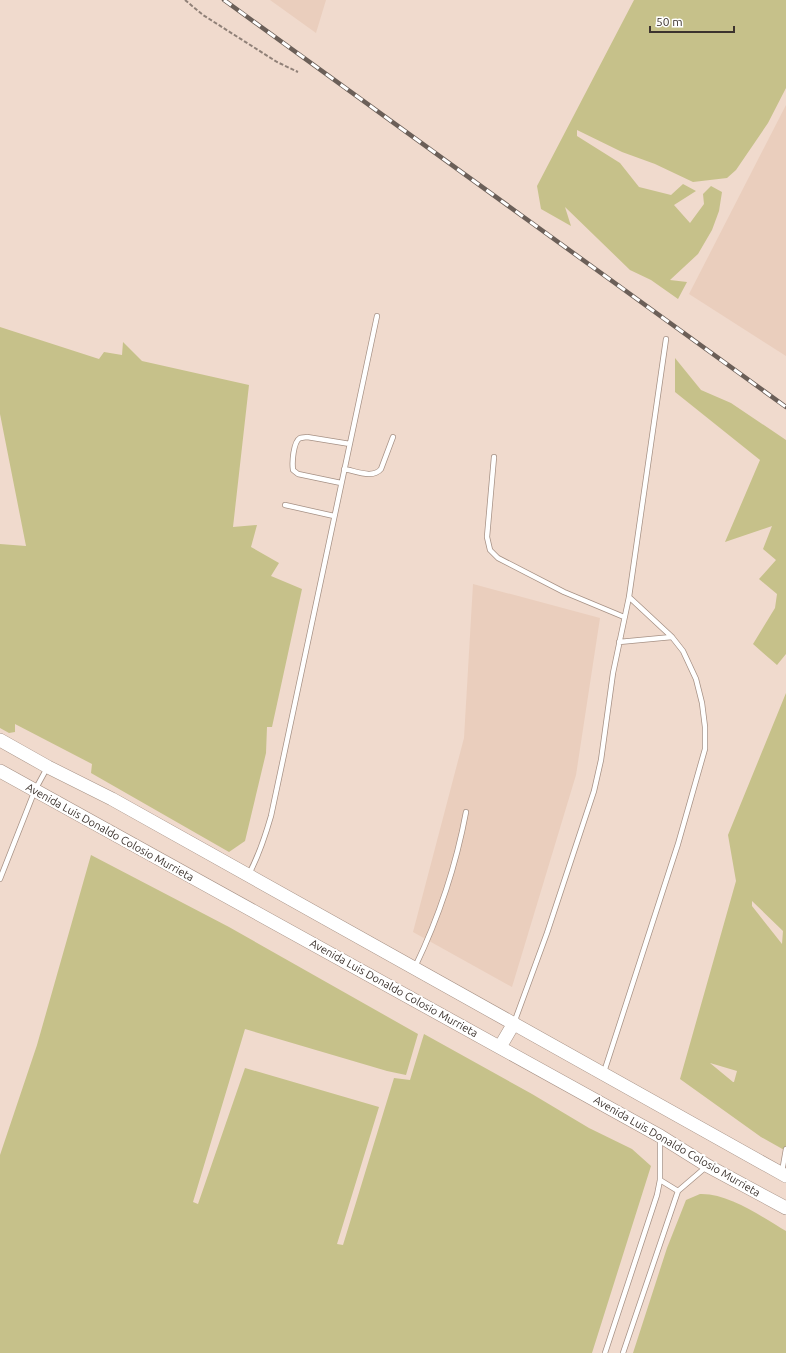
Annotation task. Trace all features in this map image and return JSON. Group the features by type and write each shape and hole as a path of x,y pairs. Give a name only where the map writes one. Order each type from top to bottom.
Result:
{"main road":[{"path":"0,740 48,767 112,799 248,874 784,1175"},
{"name":"Avenida Luis Donaldo Colosio Murrieta","path":"0,771 500,1047 660,1136 708,1166 786,1208"},
{"path":"500,1047 514,1023"}],"lane":[{"path":"248,874 258,857 271,816 377,316"},
{"path":"514,1023 547,933 594,791 601,760 613,673 629,597 666,339"},
{"path":"344,469 372,474 378,472 381,469 393,436"},
{"path":"341,482 298,474 294,470 292,464 296,443 300,438 307,437 350,444"},
{"path":"494,457 487,537 490,550 498,558 564,592 624,617"},
{"path":"285,505 334,516"},
{"path":"604,1074 678,844 705,749 705,727 702,703 696,679 683,651 672,637 629,597"},
{"path":"619,642 672,637"},
{"path":"0,879 35,790 48,767"},
{"path":"414,968 427,942 448,888 460,844 466,812"},
{"path":"605,1353 657,1195 660,1180 660,1136"},
{"path":"784,1175 786,1148"},
{"path":"623,1353 678,1191 708,1166"},
{"path":"660,1180 678,1191"}],"path":[{"path":"185,0 203,15 271,58 298,72"}],"shaded area":[{"path":"270,0 326,0 316,33"},
{"path":"634,0 786,0 786,88 768,123 736,170 727,178 693,182 655,164 622,152 577,130 577,136 620,163 639,187 671,195 683,184 696,191 674,205 690,223 704,204 703,194 711,186 722,192 719,211 712,230 698,254 670,280 687,282 678,299 651,280 630,270 565,207 571,226 541,209 537,186"},
{"path":"786,105 786,356 689,294"},
{"path":"0,327 99,359 104,352 122,355 123,342 142,361 249,385 233,527 257,525 251,547 279,563 271,576 302,589 272,727 267,727 266,753 245,841 229,852 91,773 92,764 15,724 15,732 9,733 0,728 0,544 26,546 0,414"},
{"path":"675,358 701,390 731,403 786,440 786,654 777,665 753,644 775,608 777,594 759,579 776,560 763,549 772,526 725,542 760,460 675,392"},
{"path":"473,584 600,618 576,775 512,987 413,932 464,738"},
{"path":"786,693 786,1151 761,1137 680,1079 736,881 728,835","holes":["752,901 783,931 782,944 752,906","710,1063 737,1071 734,1082 733,1082"]},
{"path":"91,855 229,927 418,1034 406,1075 387,1071 245,1029 193,1202 198,1204 245,1068 379,1107 337,1244 343,1245 394,1078 410,1080 424,1034 532,1094 589,1128 632,1149 651,1166 592,1353 0,1353 0,1155 37,1045"},
{"path":"700,1194 722,1197 734,1202 786,1231 786,1353 633,1353 667,1248 686,1200"}],"railway":[{"path":"224,0 786,407"}]}
